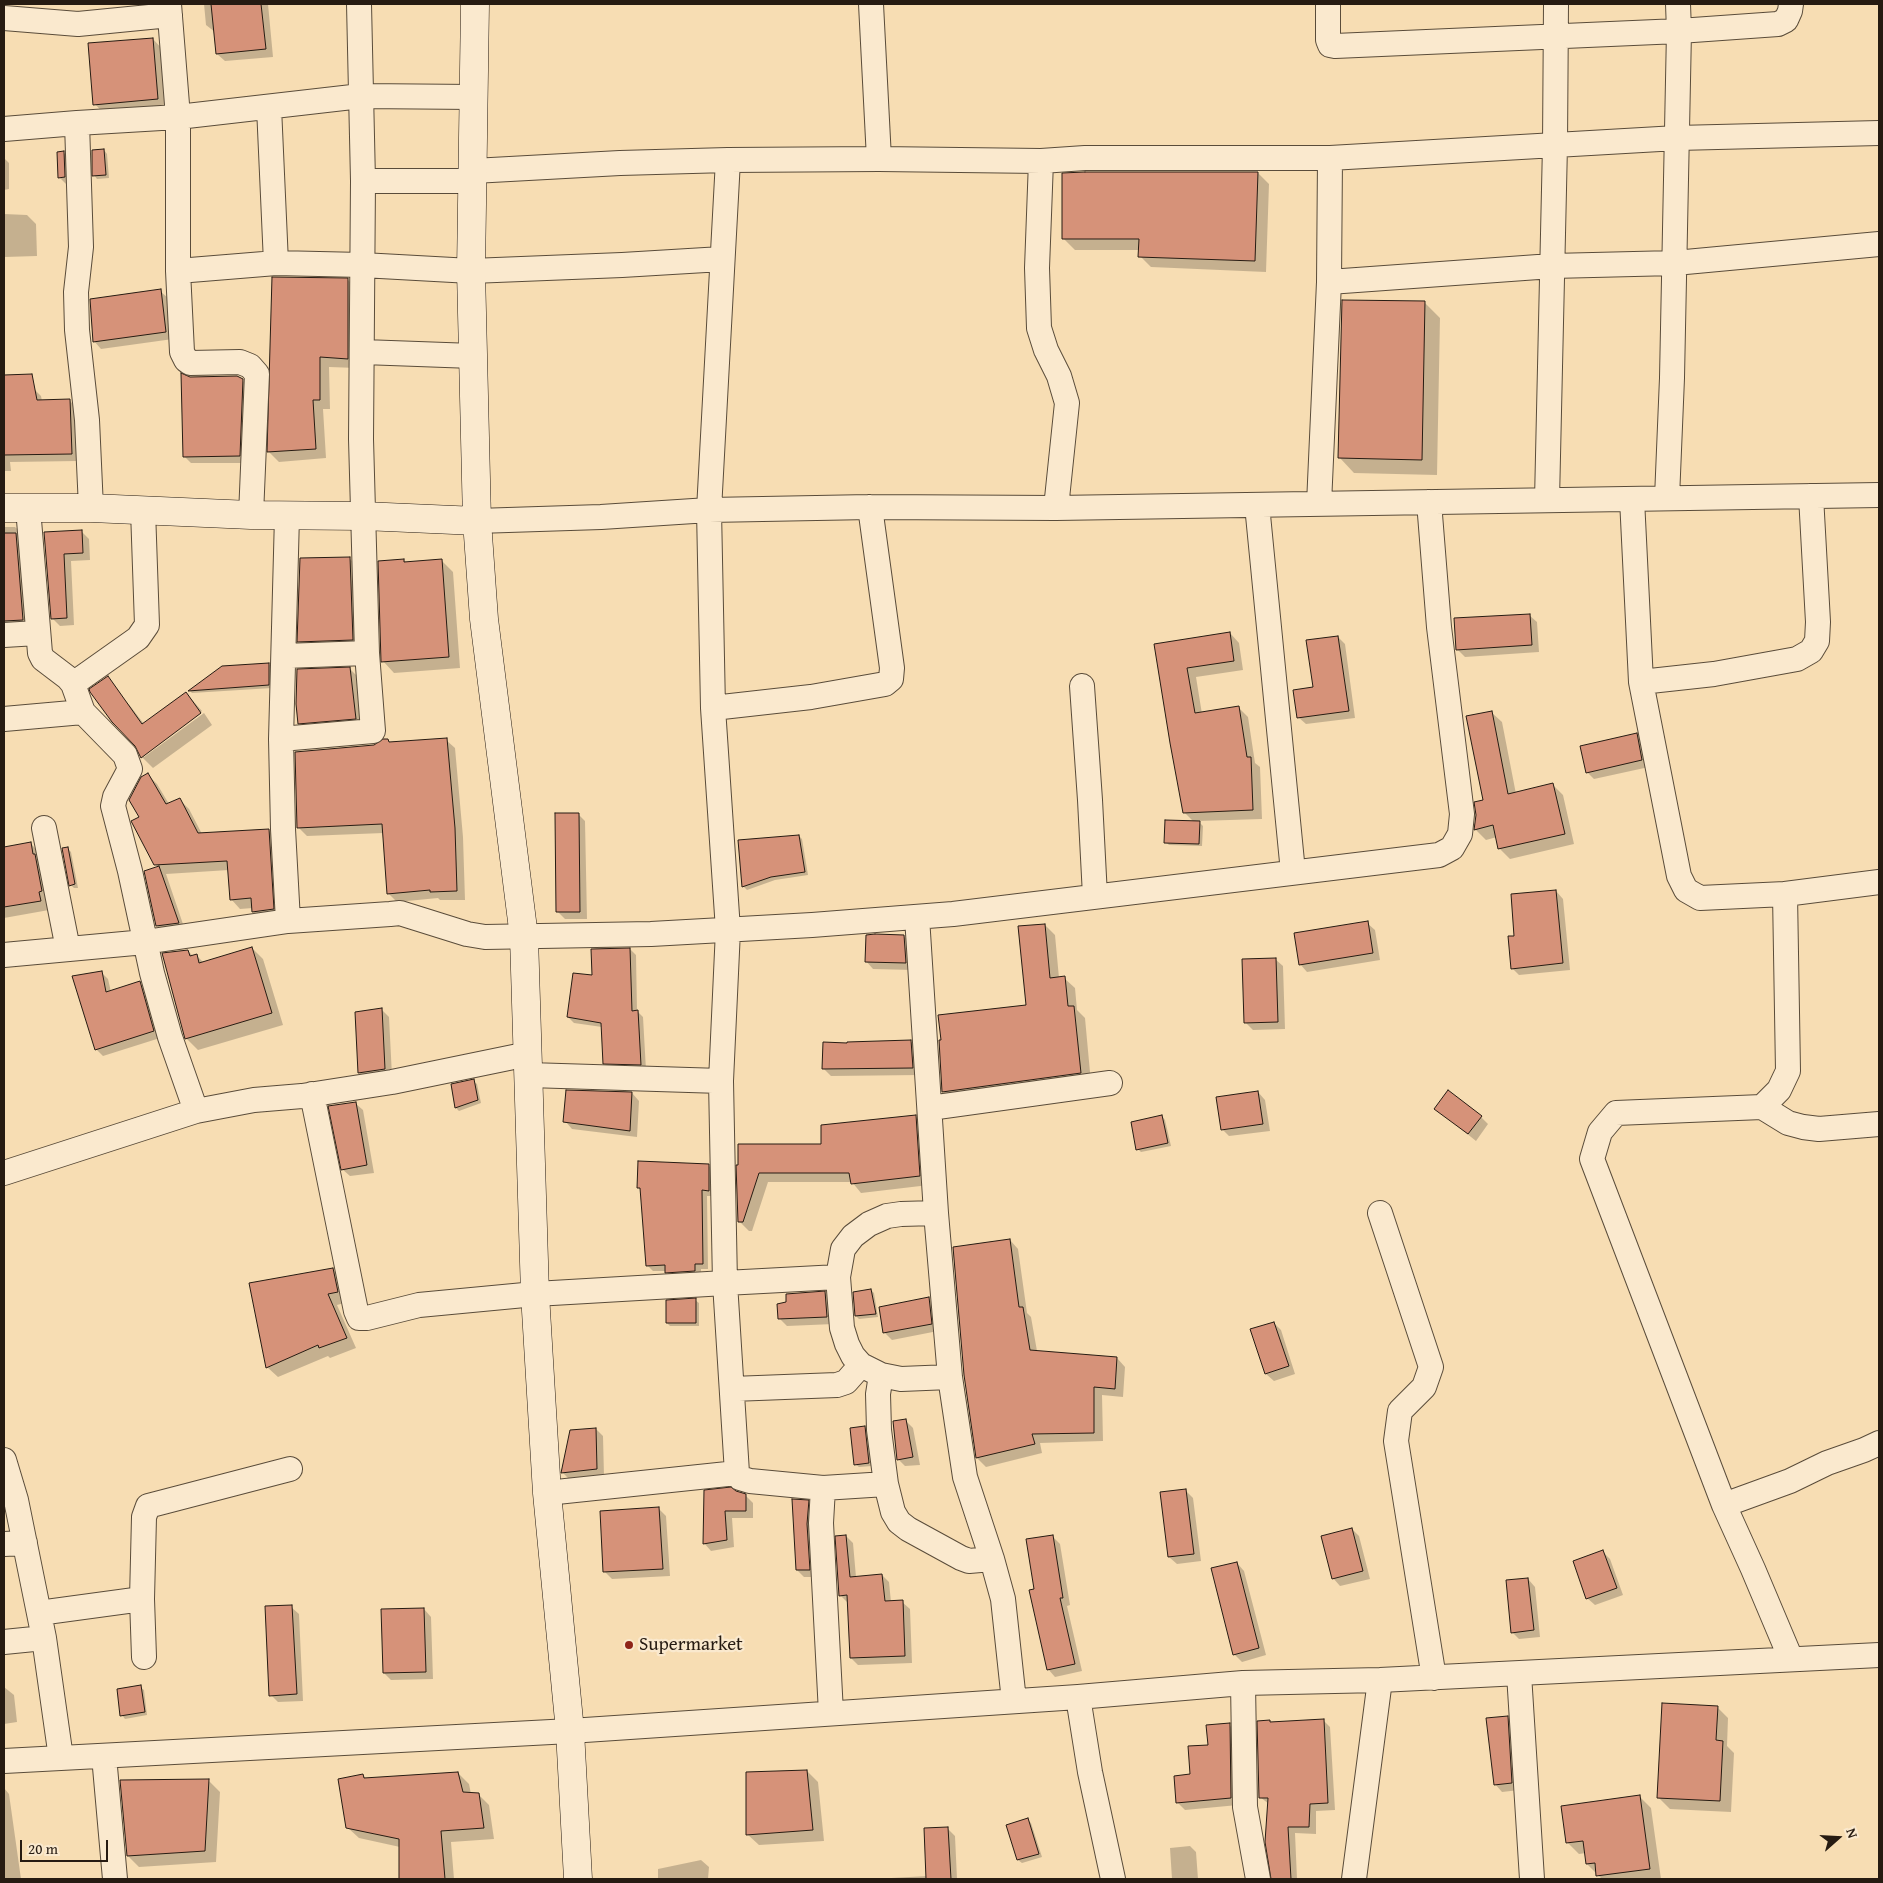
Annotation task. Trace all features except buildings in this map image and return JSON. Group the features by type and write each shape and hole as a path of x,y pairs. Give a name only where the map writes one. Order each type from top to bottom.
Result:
{"street":[{"path":"281,739 373,731 366,653 361,439 363,182 359,4"},
{"path":"475,4 471,271 477,520 484,619 524,937 535,1294 547,1493 570,1731 578,1879"},
{"path":"871,4 879,159"},
{"path":"1328,4 1328,40 1330,45 1335,46 1679,31 1778,24 1786,20 1791,4"},
{"path":"1547,500 1555,145 1556,4"},
{"path":"1667,498 1675,262 1678,4"},
{"path":"4,18 170,9 178,117 178,271 182,352 186,360 196,364 240,362 250,366 257,374 251,515"},
{"path":"4,129 178,117 360,96 474,97"},
{"path":"268,107 276,263"},
{"path":"77,123 81,247 76,301 77,330 87,420 92,508"},
{"path":"363,182 473,176 620,163 728,160 1040,161 1085,158 1330,158 1677,138 1879,133"},
{"path":"1319,504 1329,282 1330,158"},
{"path":"728,160 709,510 713,708 728,930 722,1081 725,1283 737,1473 740,1478 750,1481 823,1488 886,1484"},
{"path":"1040,161 1037,268 1039,328 1046,350 1059,376 1066,402 1056,508"},
{"path":"1329,282 1552,266 1675,262 1879,244"},
{"path":"178,271 276,263 362,265 471,271 722,259"},
{"path":"363,352 473,356"},
{"path":"196,1111 170,1037 145,942 130,871 113,806 115,797 130,769 125,755 82,712 73,684 43,659 38,647 16,508 92,508 251,515 477,520 601,517 709,510 870,507 1056,508 1879,495"},
{"path":"1641,682 1714,674 1797,660 1811,650 1817,641 1818,622 1811,496"},
{"path":"1632,499 1641,682 1679,876 1686,890 1700,898 1785,894 1879,882"},
{"path":"4,955 145,942 288,920 400,914 475,936 524,937 728,930 917,917 1440,855 1452,848 1460,834 1462,814 1439,627 1429,502"},
{"path":"1257,505 1294,872"},
{"path":"713,708 811,697 886,684 891,678 892,668 870,507"},
{"path":"73,684 138,638 147,625 143,510"},
{"path":"287,516 281,739 288,920"},
{"path":"4,635 37,633"},
{"path":"284,656 366,653"},
{"path":"1082,686 1096,896"},
{"path":"4,719 82,712"},
{"path":"44,828 68,949"},
{"path":"1762,1107 1779,1090 1788,1071 1785,894"},
{"path":"917,917 936,1213 950,1377 965,1477 1003,1598 1014,1701"},
{"path":"4,1173 196,1111 254,1100 312,1094 528,1064 722,1081"},
{"path":"930,1108 1110,1083"},
{"path":"312,1094 359,1318 367,1318 419,1306 535,1294 838,1277"},
{"path":"1791,1659 1724,1505 1592,1159 1600,1132 1616,1112 1762,1107 1788,1123 1803,1128 1819,1129 1879,1124"},
{"path":"936,1213 887,1216 869,1224 853,1236 843,1249 838,1277 842,1328 853,1356 871,1370 901,1379 950,1377"},
{"path":"1380,1213 1431,1367 1424,1387 1400,1411 1396,1441 1434,1678"},
{"path":"732,1389 837,1385 871,1370"},
{"path":"871,1370 878,1394 886,1484 892,1512 908,1530 969,1561 992,1558"},
{"path":"1724,1505 1790,1481 1827,1463 1879,1443"},
{"path":"4,1460 16,1500 14,1544 39,1613 61,1758"},
{"path":"144,1657 142,1599 144,1517 148,1506 290,1469"},
{"path":"547,1493 737,1473"},
{"path":"823,1488 820,1523 831,1713"},
{"path":"39,1613 142,1599"},
{"path":"4,1642 44,1638"},
{"path":"4,1761 570,1731 1078,1697 1243,1683 1434,1678 1879,1656"},
{"path":"1519,1674 1532,1879"},
{"path":"1354,1879 1380,1680"},
{"path":"1243,1683 1245,1806 1258,1879"},
{"path":"1078,1697 1090,1772 1113,1879"},
{"path":"104,1756 115,1879"}],"place":[{"name":"Supermarket","path":"629,1645"}]}
